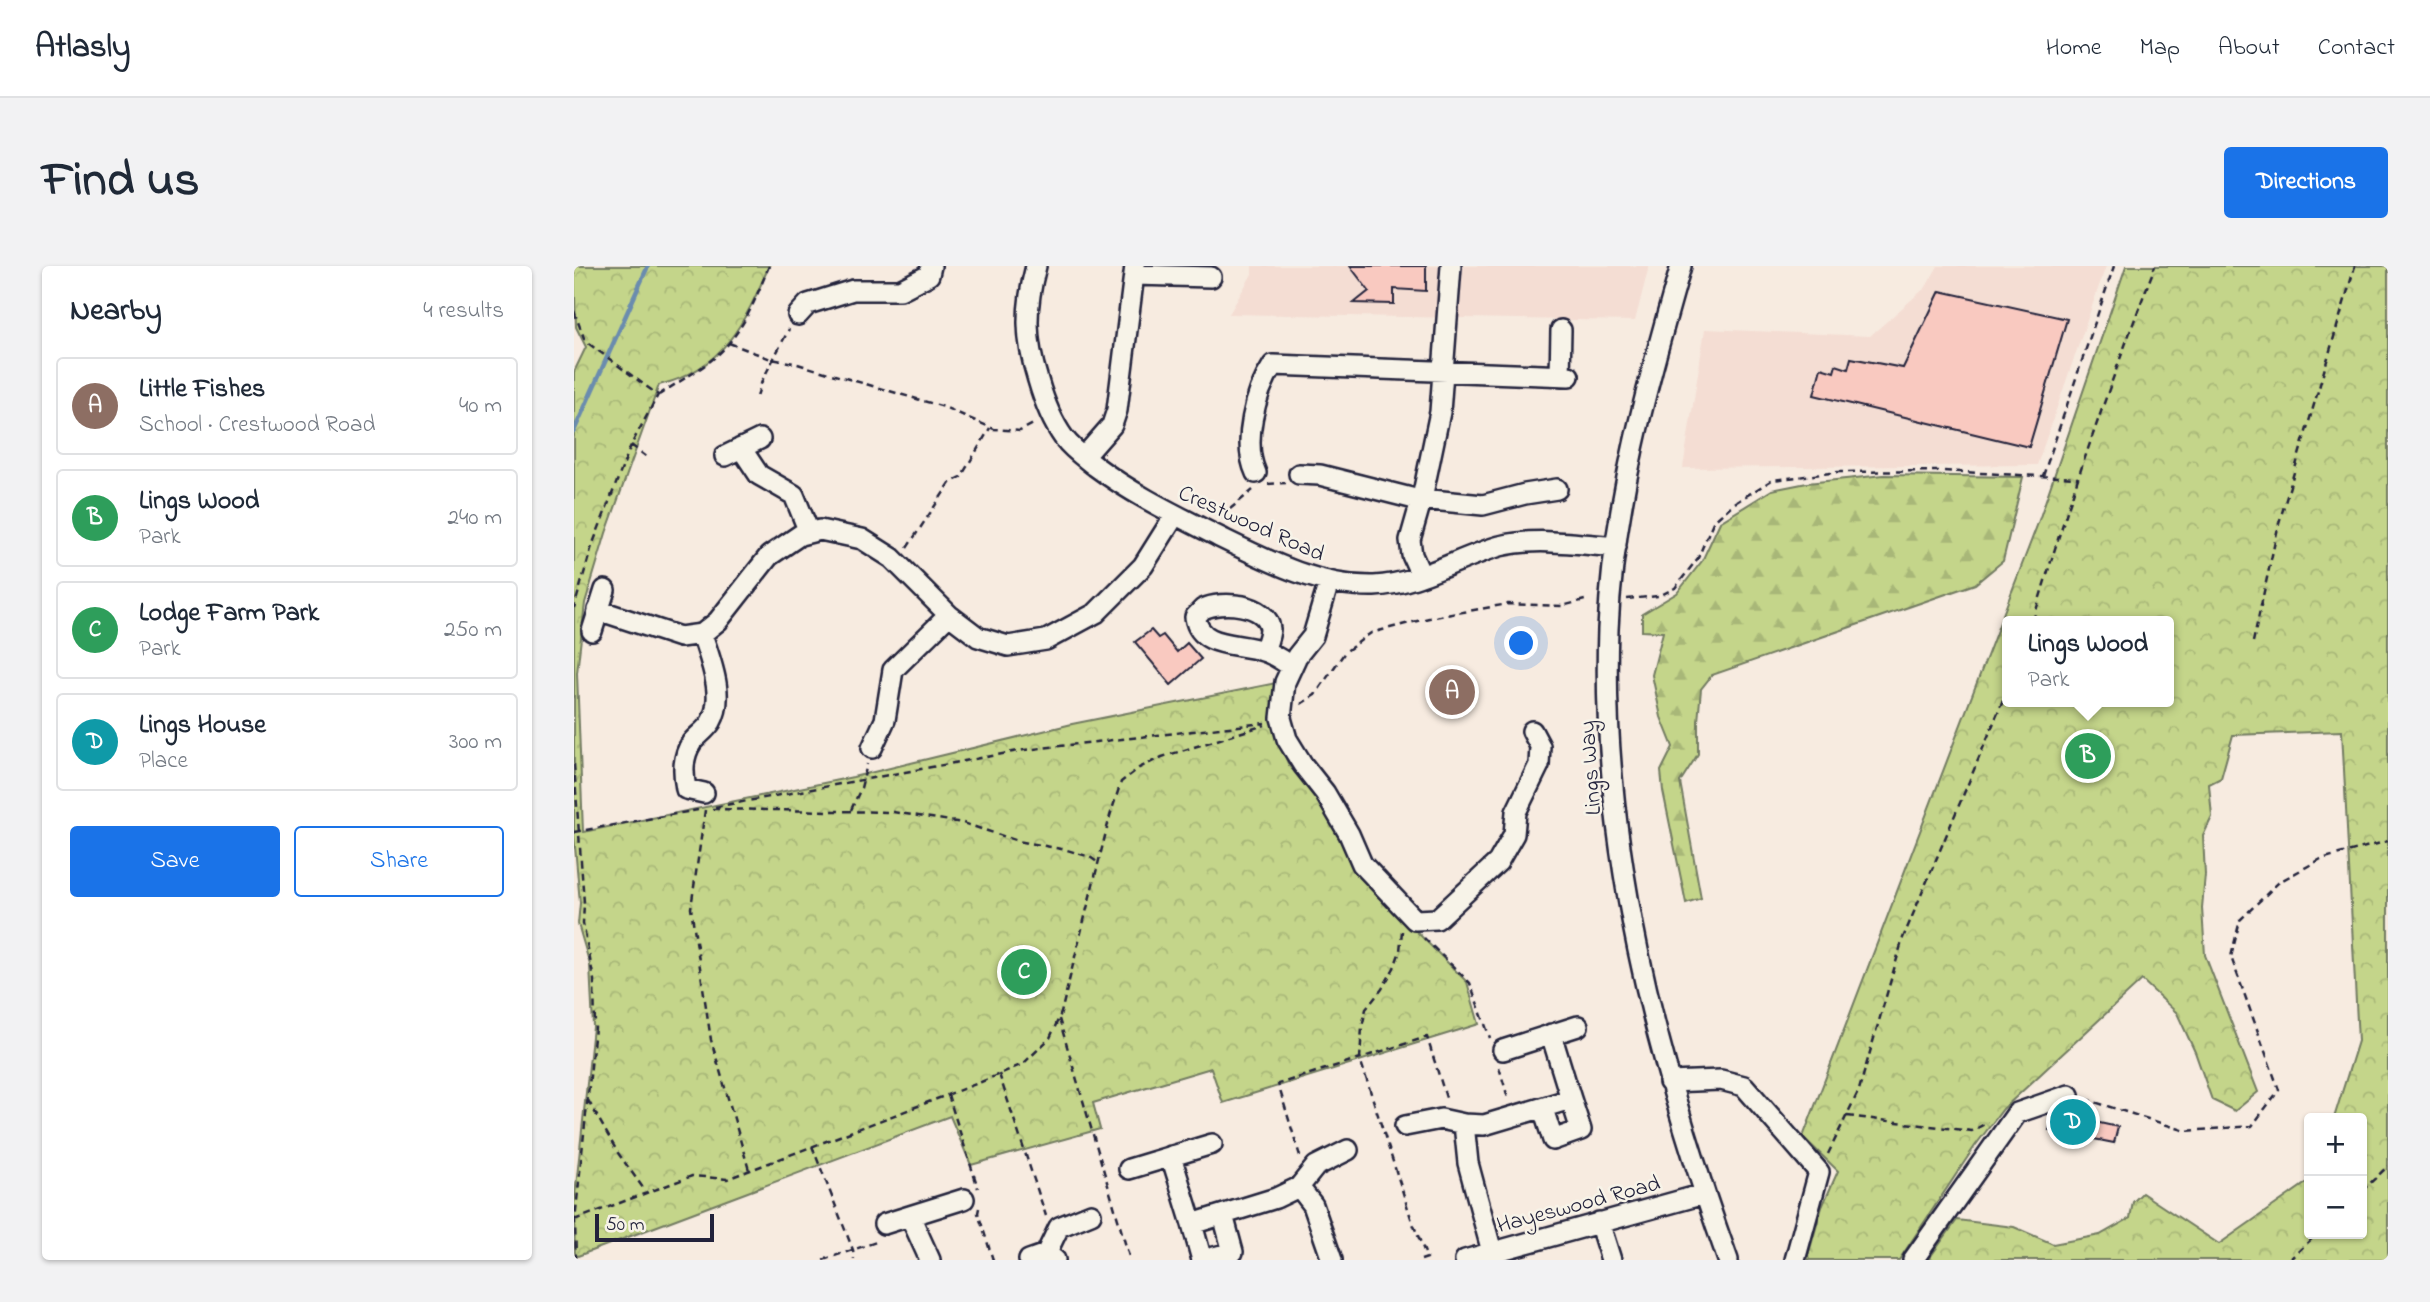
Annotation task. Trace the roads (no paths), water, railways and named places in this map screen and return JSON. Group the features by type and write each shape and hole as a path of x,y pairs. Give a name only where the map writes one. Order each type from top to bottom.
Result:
{"street":[{"path":"798,315 808,304 853,290 900,290 929,275 931,266"},
{"name":"Crestwood Road","path":"1036,266 1028,296 1027,336 1049,413 1065,440 1124,488 1259,556 1319,581 1375,586 1421,575 1502,546 1551,542 1616,547"},
{"path":"1421,575 1412,555 1410,540 1440,412 1451,266"},
{"name":"Lings Way","path":"1681,266 1653,364 1630,467 1616,547 1608,629 1610,736 1625,884 1669,1082 1728,1260"},
{"path":"1084,457 1112,425 1117,410 1135,271 1211,277"},
{"path":"1262,479 1251,462 1255,401 1262,382 1273,365 1564,376 1561,330"},
{"path":"760,439 733,452 759,475 794,495 808,532"},
{"path":"1299,474 1321,475 1411,498 1483,505 1557,489"},
{"path":"598,610 680,637 702,634 718,621 769,556 800,535 820,530 862,539 897,563 949,615 978,637 1008,646 1046,640 1097,613 1143,566 1175,514"},
{"path":"1329,582 1313,636 1285,682 1278,720 1303,765 1325,793 1349,834 1362,864 1415,920 1437,919 1499,862 1514,834 1517,813 1539,765 1540,746 1532,731"},
{"path":"592,631 604,590"},
{"path":"872,748 885,720 893,670 949,615"},
{"path":"702,634 715,675 717,696 711,722 691,744 682,770 686,789 705,801"},
{"path":"1264,651 1293,667"},
{"path":"1503,1050 1578,1026"},
{"path":"1543,1109 1553,1140 1581,1130 1551,1034"},
{"path":"1669,1082 1721,1080 1744,1086 1819,1172 1795,1260"},
{"path":"1913,1260 2017,1113 2070,1095"},
{"path":"1405,1126 1429,1121 1484,1125 1572,1099"},
{"path":"1458,1122 1492,1252"},
{"path":"1129,1169 1212,1144"},
{"path":"1192,1224 1276,1198 1303,1182 1316,1166 1348,1150"},
{"path":"1171,1156 1203,1260 1233,1252 1223,1215"},
{"path":"1303,1182 1332,1260"},
{"name":"Hayeswood Road","path":"1465,1260 1704,1194"},
{"path":"884,1232 911,1216 975,1201"},
{"path":"1046,1253 1059,1227 1091,1214"},
{"path":"911,1216 930,1260"},
{"path":"1599,1222 1611,1260"}],"waterway":[{"path":"574,431 648,266"}],"place":[{"name":"Little Fishes","path":"1452,692"},
{"name":"Lings Wood","path":"2088,756"},
{"name":"Lodge Farm Park","path":"1024,972"},
{"name":"Lings House","path":"2073,1122"}]}
